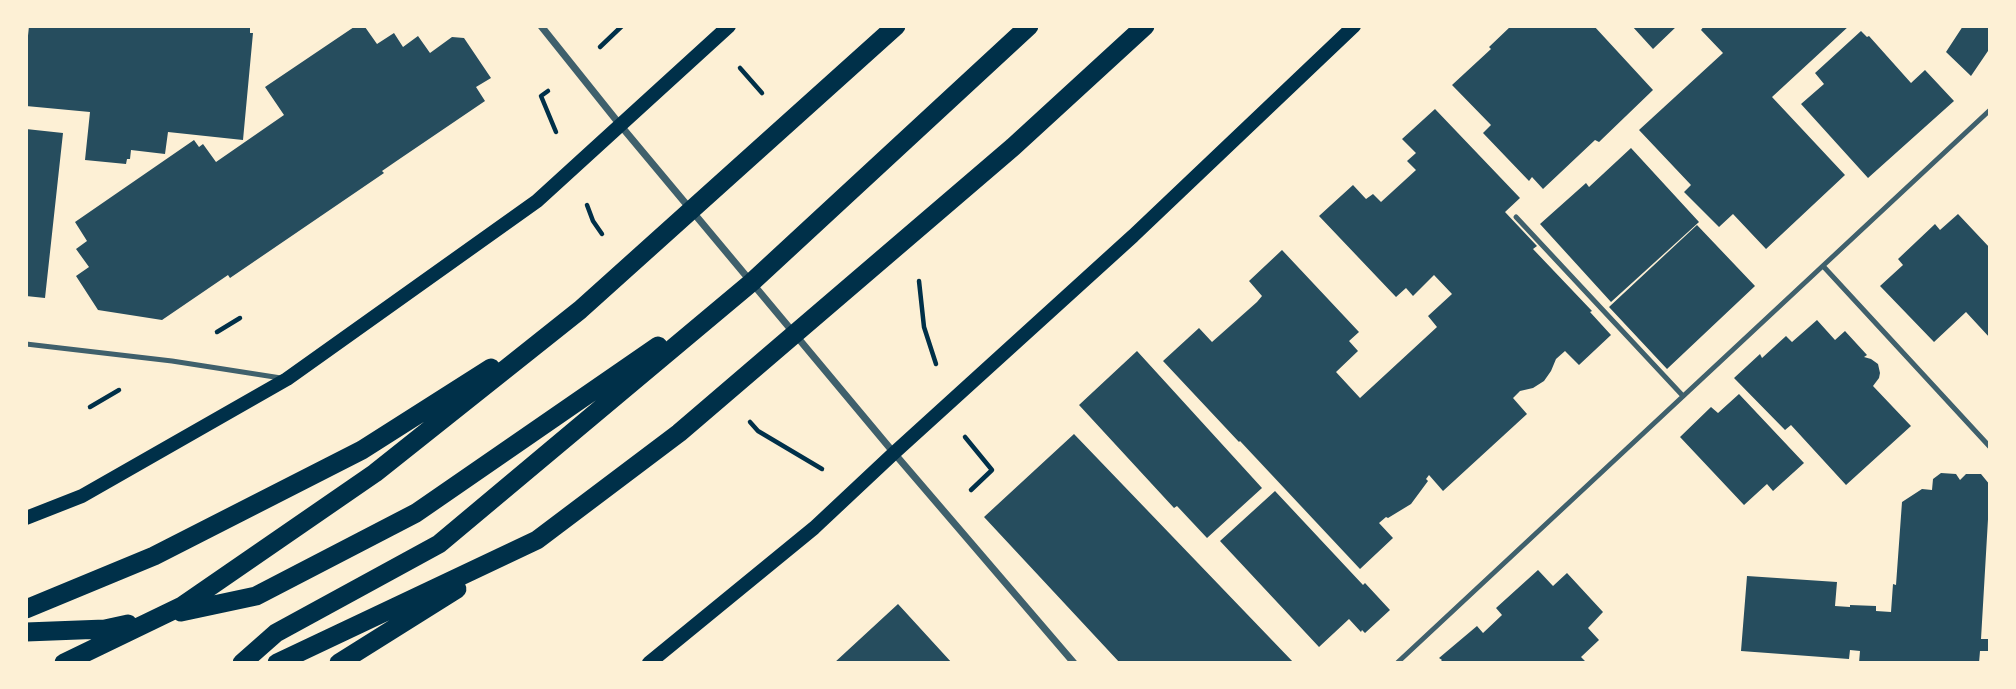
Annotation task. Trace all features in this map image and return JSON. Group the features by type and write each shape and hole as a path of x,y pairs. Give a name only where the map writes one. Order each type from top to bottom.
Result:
{"highway":[{"path":"64,663 182,607 375,473 580,310 896,26"},
{"path":"242,663 276,634 439,544 751,282 1029,26"},
{"path":"339,663 537,540 679,433 1013,147 1145,26"},
{"path":"26,632 105,629 256,596 416,513 751,282"},
{"path":"26,609 154,556 362,450 580,310"},
{"path":"276,663 537,540"}],"main road":[{"path":"26,518 82,496 287,379 537,201 729,26"},
{"path":"649,663 814,528 1133,236 1354,26"}],"street":[{"path":"541,26 894,453 1074,663"}],"lane":[{"path":"1397,663 1990,110"},
{"path":"1516,217 1683,396"},
{"path":"1823,266 1990,447"},
{"path":"26,344 172,361 287,379"}],"building":[{"path":"29,26 250,26 250,33 253,33 243,140 168,132 165,154 131,150 126,164 85,160 90,112 26,106"},
{"path":"1511,26 1594,26 1653,90 1599,142 1595,140 1543,189 1532,177 1529,181 1483,133 1491,125 1452,85 1491,49 1489,47"},
{"path":"1632,26 1677,26 1653,49"},
{"path":"1704,26 1849,26 1772,97 1845,175 1766,249 1733,214 1719,227 1684,192 1691,185 1639,130 1723,53 1701,30"},
{"path":"1963,26 1990,26 1990,48 1971,76 1946,52"},
{"path":"354,27 365,27 377,44 394,33 403,47 418,36 430,53 452,37 464,38 491,78 476,87 485,101 230,278 228,275 162,320 98,310 76,276 89,267 76,249 87,241 75,222 194,140 199,147 203,144 216,162 284,115 265,87"},
{"path":"1861,31 1869,36 1911,83 1925,70 1954,101 1868,178 1801,104 1824,84 1815,73"},
{"path":"1435,109 1520,198 1505,212 1537,246 1533,249 1611,335 1579,365 1565,351 1556,359 1544,381 1533,388 1520,391 1513,398 1527,414 1443,491 1429,475 1426,479 1428,481 1411,504 1379,523 1393,538 1360,569 1163,361 1199,328 1212,342 1257,302 1262,296 1249,281 1282,250 1359,332 1349,341 1358,351 1336,372 1360,398 1437,327 1428,316 1452,294 1434,275 1413,296 1406,288 1396,297 1319,216 1353,185 1366,199 1373,194 1381,202 1416,170 1407,161 1416,153 1402,139"},
{"path":"26,129 63,133 45,298 26,296"},
{"path":"1631,148 1699,222 1611,302 1540,224 1586,183 1589,187"},
{"path":"1958,214 1990,248 1990,338 1966,312 1934,342 1880,286 1903,265 1898,259 1935,224 1940,230"},
{"path":"1697,225 1755,286 1667,369 1609,307"},
{"path":"1817,320 1835,340 1845,331 1867,355 1864,357 1878,364 1879,378 1873,386 1911,426 1846,485 1791,425 1785,430 1734,378 1760,354 1762,358 1786,336 1792,342"},
{"path":"1137,351 1262,488 1207,538 1177,506 1174,508 1079,405"},
{"path":"1739,394 1804,463 1773,491 1767,484 1744,505 1680,437 1711,407 1718,413"},
{"path":"1074,434 1294,663 1120,663 984,517"},
{"path":"1941,473 1956,474 1960,480 1966,474 1981,474 1990,485 1981,639 1989,639 1988,651 1980,651 1979,663 1859,663 1860,651 1850,650 1849,659 1741,651 1747,576 1837,582 1835,606 1876,606 1876,611 1891,612 1893,584 1896,585 1902,502 1922,489 1932,490 1933,479"},
{"path":"1275,491 1390,610 1365,633 1349,619 1319,647 1220,541"},
{"path":"1538,570 1553,586 1567,573 1603,612 1588,628 1599,640 1581,657 1587,663 1439,663 1442,660 1439,658 1477,626 1483,633 1502,615 1496,608"},
{"path":"898,604 952,663 834,663 847,651"}]}
